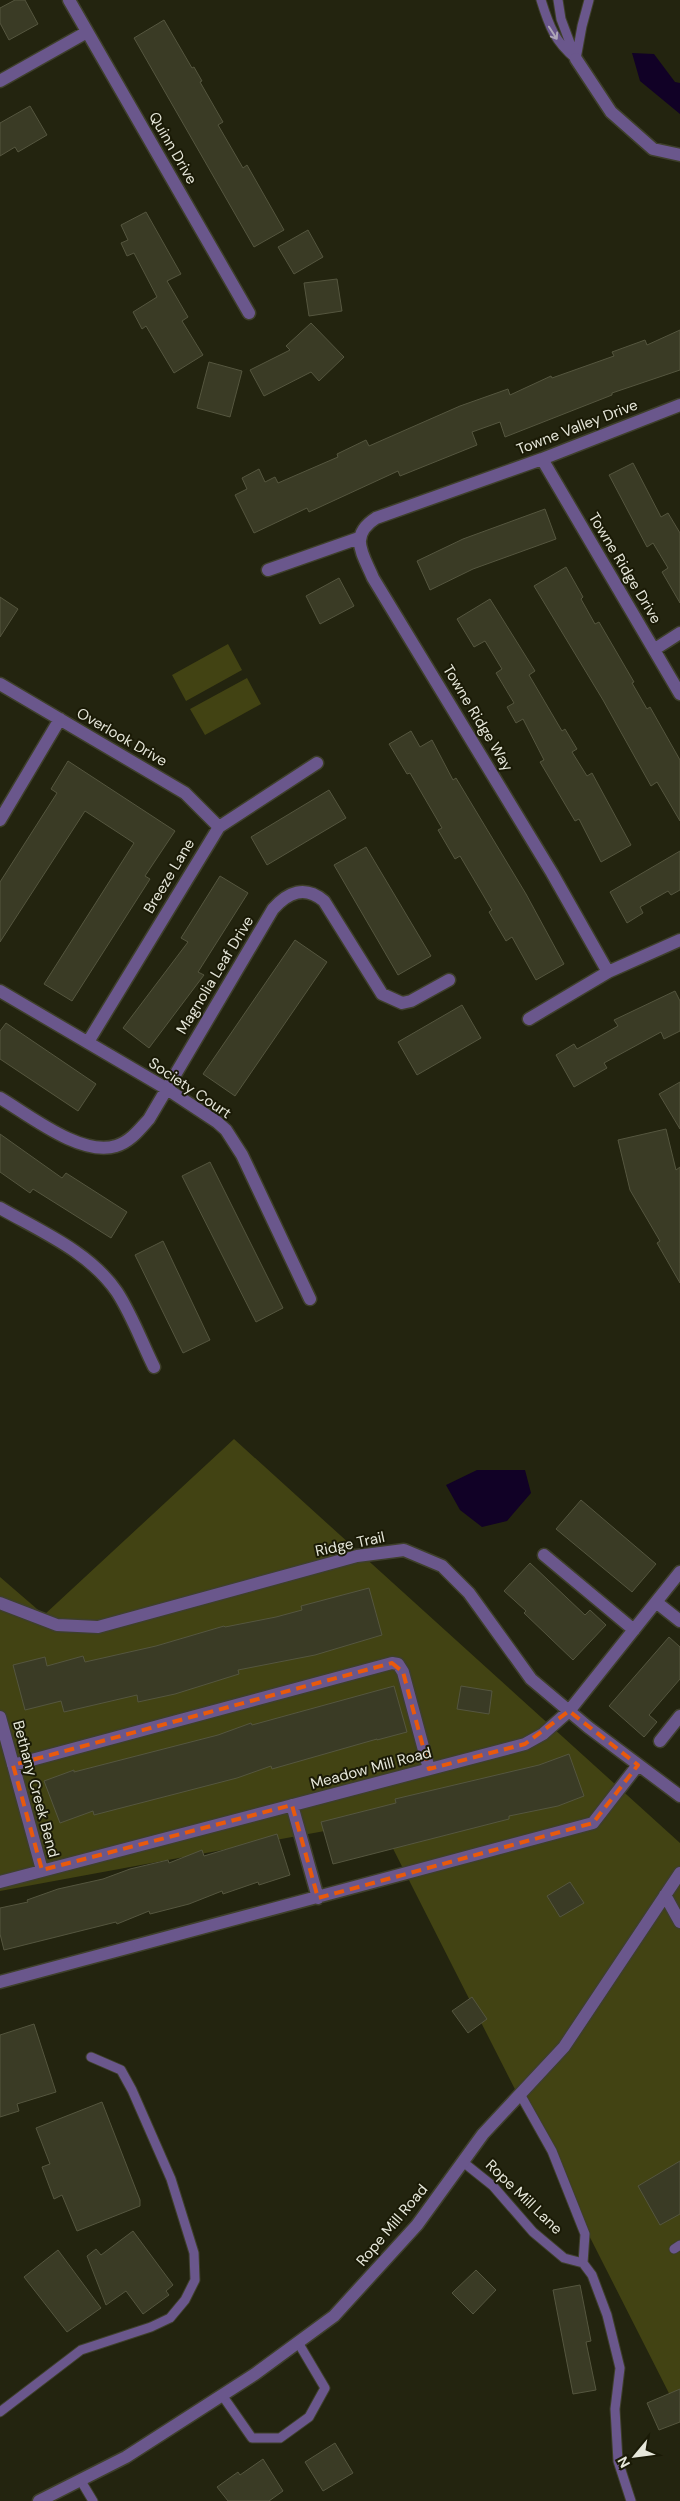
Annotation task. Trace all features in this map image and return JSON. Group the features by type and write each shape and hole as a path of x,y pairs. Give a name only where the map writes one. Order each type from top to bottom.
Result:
{"street":[{"name":"Quinn Drive","path":"69,0 249,313"},
{"path":"0,81 87,32"},
{"path":"576,59 611,112 653,149 680,155"},
{"name":"Towne Valley Drive","path":"359,538 364,526 376,518 486,479 680,405"},
{"name":"Towne Ridge Drive","path":"542,458 680,694"},
{"path":"268,570 359,538"},
{"name":"Towne Ridge Way","path":"359,538 360,547 373,578 547,865 608,972"},
{"path":"655,649 680,633"},
{"name":"Overlook Drive","path":"0,684 185,793 219,827"},
{"path":"0,820 60,719"},
{"name":"Breeze Lane","path":"88,1042 219,827 317,763"},
{"name":"Magnolia Leaf Drive","path":"0,1098 72,1141 90,1148 116,1146 138,1132 167,1089 273,909 282,898 295,893 315,893 324,901 382,994 402,1003 411,1001 449,980"},
{"path":"529,1019 608,972 680,940"},
{"name":"Society Court","path":"0,990 167,1089 217,1122 235,1142 310,1299"},
{"path":"0,1208 81,1256 98,1269 117,1292 154,1367"},
{"name":"Ridge Trail","path":"2,1608 57,1625 98,1627 357,1556 404,1550 442,1566 469,1593 530,1679 680,1796"},
{"path":"544,1555 634,1630"},
{"name":"Meadow Mill Road","path":"0,1882 525,1744 543,1734 569,1711 680,1572"},
{"path":"656,1602 680,1621"},
{"path":"13,1765 392,1662 398,1664 403,1672 429,1769"},
{"path":"660,1741 680,1716"},
{"name":"Bethany Creek Bend","path":"0,1717 42,1870"},
{"path":"0,1982 593,1823 638,1765"},
{"path":"292,1805 318,1898"},
{"name":"Rope Mill Road","path":"39,2501 126,2457 299,2344 334,2316 411,2232 483,2134 564,2047 680,1873"},
{"path":"665,1895 680,1922"}],"lane":[{"path":"541,0 549,28 565,50 576,59"},
{"path":"558,0 561,19 576,59"},
{"path":"576,59 582,26 590,0"},
{"path":"0,2412 81,2350 151,2327 170,2318 185,2300 195,2280 194,2253 171,2179 132,2090 121,2070 91,2057"},
{"path":"520,2094 552,2151 585,2234 583,2263 592,2275 607,2315 620,2368 615,2409 618,2462 632,2501"},
{"name":"Rope Mill Lane","path":"463,2162 493,2186 533,2232 564,2258 583,2263"},
{"path":"222,2395 252,2438 280,2438 309,2417 324,2388 299,2344"},
{"path":"81,2481 93,2501"}],"highlighted area":[{"path":"392,1663 403,1672 429,1769 525,1744 569,1711 638,1765 593,1823 318,1898 292,1805 42,1870 13,1765"}],"shaded area":[{"path":"632,53 654,54 675,82 680,83 680,114 640,81"},
{"path":"228,644 242,670 186,701 172,675"},
{"path":"247,678 261,704 205,735 190,709"},
{"path":"234,1439 680,1843 680,2415 379,1821 0,1891 0,1577 44,1615"},
{"path":"477,1470 525,1470 531,1493 507,1521 482,1527 460,1510 446,1485"}],"building":[{"path":"15,0 25,0 38,24 9,40 0,23 0,8"},
{"path":"164,20 192,68 194,67 202,81 200,82 223,122 218,125 243,168 247,165 284,230 254,247 134,38"},
{"path":"30,106 47,135 18,152 15,147 0,156 0,123"},
{"path":"146,212 181,274 167,281 188,317 182,321 203,355 174,373 146,326 142,329 133,312 157,297 134,253 127,256 121,243 128,240 121,225"},
{"path":"308,230 323,257 294,274 278,247"},
{"path":"337,279 342,311 309,316 304,283"},
{"path":"311,323 344,357 319,381 311,372 264,396 250,370 290,350 286,346"},
{"path":"680,330 680,370 612,393 612,395 505,437 500,422 472,432 477,445 400,476 398,471 309,512 307,508 254,533 235,495 247,489 242,478 259,469 265,482 275,477 278,483 338,457 337,454 366,440 369,446 460,406 508,389 510,395 551,376 552,378 614,356 612,352 645,340 647,345"},
{"path":"209,362 242,371 230,417 197,408"},
{"path":"633,463 661,517 668,513 680,533 680,603 662,572 668,568 653,543 647,547 609,475"},
{"path":"545,509 556,539 473,569 430,590 417,561 463,539"},
{"path":"566,567 583,597 581,599 595,624 599,622 634,682 632,683 647,709 650,707 680,760 680,821 657,782 651,786 603,700 534,586"},
{"path":"339,578 354,606 320,624 306,596"},
{"path":"0,597 18,609 0,637"},
{"path":"490,599 535,671 529,675 562,731 565,729 577,749 572,752 587,776 592,773 631,845 601,862 579,819 575,821 540,762 544,760 523,719 516,723 507,707 514,703 496,673 502,669 485,641 474,647 457,619"},
{"path":"411,731 420,747 432,740 453,780 456,778 526,894 564,964 536,980 512,937 506,941 489,912 492,910 460,856 455,859 438,830 442,828 410,773 407,774 389,744"},
{"path":"68,761 175,831 145,876 150,879 72,1001 44,984 134,843 85,811 0,942 0,882 57,793 51,789"},
{"path":"329,790 346,818 267,865 251,837"},
{"path":"366,847 431,956 398,975 334,865"},
{"path":"680,851 680,890 671,895 668,891 640,907 643,913 627,923 610,892"},
{"path":"220,876 248,893 198,972 204,975 149,1048 123,1028 188,942 181,938"},
{"path":"295,940 327,962 235,1096 203,1074"},
{"path":"675,991 680,1001 680,1031 664,1039 661,1032 604,1063 607,1068 574,1087 556,1055 574,1044 577,1049 618,1026 614,1020"},
{"path":"462,1005 481,1038 417,1075 398,1042"},
{"path":"6,1023 96,1084 78,1111 0,1059 0,1031"},
{"path":"680,1082 680,1129 659,1094"},
{"path":"666,1129 676,1170 680,1167 680,1283 657,1243 660,1241 630,1190 618,1140"},
{"path":"0,1134 62,1178 66,1173 127,1212 111,1238 33,1189 30,1193 0,1172"},
{"path":"210,1162 283,1308 256,1322 182,1176"},
{"path":"163,1241 210,1340 183,1353 135,1255"},
{"path":"581,1500 656,1564 632,1592 556,1529"},
{"path":"530,1563 585,1615 590,1610 606,1625 573,1660 504,1591"},
{"path":"369,1588 382,1635 315,1655 238,1670 239,1674 175,1694 138,1702 137,1695 64,1712 61,1701 25,1710 13,1665 45,1657 47,1666 83,1656 85,1662 156,1646 224,1626 276,1617 302,1610 301,1606"},
{"path":"669,1637 680,1647 680,1679 649,1715 657,1722 644,1737 609,1706"},
{"path":"394,1686 407,1732 272,1769 271,1766 237,1778 94,1815 93,1811 60,1823 44,1781 74,1770 74,1772 218,1735 251,1723 252,1725"},
{"path":"461,1686 492,1691 489,1714 457,1709"},
{"path":"569,1754 584,1796 558,1806 509,1816 509,1819 333,1864 321,1822 396,1803 395,1799 539,1765"},
{"path":"277,1834 290,1875 259,1885 258,1882 223,1894 222,1891 189,1904 150,1914 149,1911 117,1924 116,1922 4,1950 0,1934 0,1908 28,1902 27,1900 58,1889 103,1879 130,1869 168,1860 169,1863 202,1850 204,1856"},
{"path":"570,1882 584,1903 560,1917 547,1896"},
{"path":"472,1997 487,2019 468,2033 452,2011"},
{"path":"34,2024 56,2092 17,2104 19,2111 0,2117 0,2035"},
{"path":"102,2102 140,2200 140,2206 77,2231 62,2195 54,2199 42,2167 50,2164 36,2128"},
{"path":"680,2161 680,2214 660,2225 638,2186"},
{"path":"133,2231 173,2285 166,2291 169,2295 143,2314 126,2291 106,2305 87,2256 96,2249 101,2255"},
{"path":"58,2250 101,2308 67,2332 24,2277"},
{"path":"476,2270 496,2290 473,2314 452,2293"},
{"path":"580,2285 591,2341 586,2342 596,2390 573,2394 553,2290"},
{"path":"680,2389 680,2422 659,2430 647,2403"},
{"path":"335,2443 353,2473 323,2491 305,2462"},
{"path":"263,2459 283,2491 269,2501 228,2501 217,2487 238,2472 240,2475"}]}
